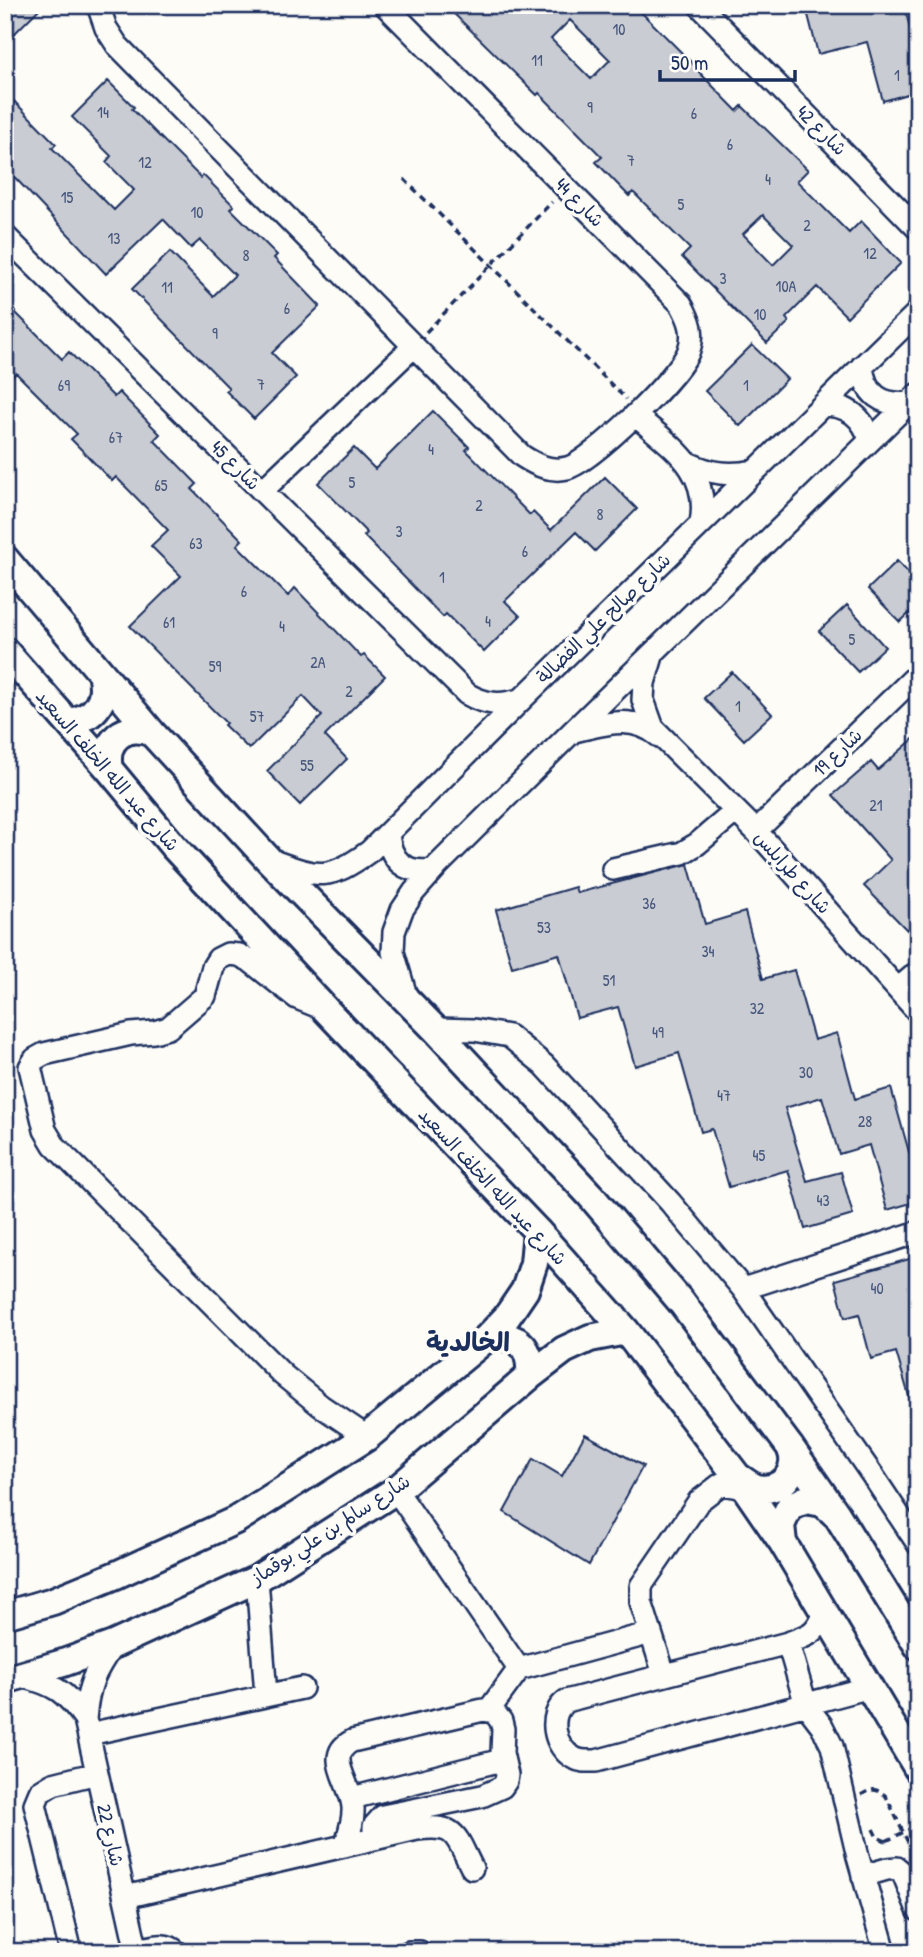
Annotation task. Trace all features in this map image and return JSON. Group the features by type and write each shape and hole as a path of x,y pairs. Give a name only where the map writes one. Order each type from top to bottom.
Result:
{"main road":[{"path":"5,559 152,733 590,1195 682,1303 790,1447 918,1646"},
{"name":"شارع عبد الله الخلف السعيد","path":"5,651 174,847 537,1231 626,1331 741,1482 783,1542 918,1769"},
{"path":"68,722 90,715 98,706 104,684 101,673"},
{"path":"109,769 108,751 118,736 135,729 152,733"},
{"path":"5,1615 65,1596 236,1520 367,1437 488,1337 506,1318 525,1290 534,1263 537,1231"},
{"name":"شارع سالم بن علي بوقماز","path":"14,1678 113,1644 257,1579 396,1490 564,1350 590,1338 626,1331"},
{"path":"488,1337 502,1335 515,1339 526,1349 531,1362 530,1376"},
{"path":"741,1482 754,1488 768,1489 781,1484 790,1474 794,1460 790,1447"},
{"path":"783,1542 781,1525 789,1508 806,1500 823,1503 836,1516"}],"street":[{"name":"شارع 44","path":"98,5 106,29 117,44 522,456 535,465 548,469 564,469 578,464 637,413 681,366 692,341 689,317 681,304 385,5"},
{"name":"شارع 42","path":"699,5 917,227"},
{"name":"شارع 45","path":"5,236 467,694 496,705 522,699"},
{"name":"شارع صالح علي الفضالة","path":"270,860 313,874 333,873 359,859 388,834 471,749 918,313"},
{"path":"262,491 414,345"},
{"path":"862,366 863,378 876,397 897,404 913,398"},
{"path":"408,1001 393,952 394,932 402,910 414,892 572,732 913,398"},
{"path":"823,405 834,405 854,413 870,440"},
{"path":"637,413 688,463 701,487 701,523"},
{"path":"688,463 717,473 755,471"},
{"name":"شارع طرابلس","path":"654,652 644,682 643,700 653,728 756,831 918,1012"},
{"name":"شارع 19","path":"756,831 918,674"},
{"path":"467,694 476,722 471,749"},
{"name":"شارع طرابلس","path":"572,732 614,723 634,723 661,737"},
{"path":"612,869 682,853 697,844 736,811"},
{"path":"388,834 393,856 401,864 411,870 433,870"},
{"path":"326,1010 297,998 249,960 228,954 213,967 205,996 168,1028 44,1054 35,1059 30,1067 45,1130 54,1145 283,1374 321,1406 367,1437"},
{"path":"898,989 918,972"},
{"path":"435,1029 474,1030 509,1036 544,1065 670,1202 743,1289 918,1545"},
{"path":"743,1289 918,1232"},
{"path":"664,1674 640,1595 642,1583 699,1501 721,1484 741,1482"},
{"path":"396,1490 519,1669"},
{"path":"257,1579 266,1695"},
{"path":"825,1611 819,1626 811,1634 788,1643 580,1696 561,1704 554,1727 564,1752 576,1760 596,1761 870,1687"},
{"path":"489,1710 519,1669 651,1633"},
{"path":"788,1643 806,1705 822,1726 832,1746 863,1876 885,1952"},
{"name":"شارع 22","path":"113,1644 97,1667 88,1692 87,1726 137,1951"},
{"path":"14,1678 48,1683 69,1698 87,1726 302,1688"},
{"path":"345,1846 352,1825 352,1798 338,1759 343,1746 352,1741 483,1710 494,1712 501,1721 502,1760 507,1775 502,1787 482,1796 383,1816 374,1826 374,1839"},
{"path":"352,1798 502,1760"},
{"path":"71,1952 35,1804 40,1792 53,1784 97,1773"},
{"path":"125,1897 438,1826 457,1839 472,1868"},
{"path":"863,1876 897,1868 903,1873 918,1910"},
{"path":"137,1951 170,1945 177,1952"},
{"path":"409,1952 420,1952"}],"path":[{"path":"404,178 637,413"},
{"path":"414,345 565,187"},
{"path":"859,1796 870,1789 878,1790 886,1796 914,1855"},
{"path":"871,1827 877,1837 886,1841 918,1825"}],"building":[{"path":"5,5 43,5 5,43"},
{"path":"445,5 634,5 737,111 742,106 808,170 797,181 849,233 861,221 901,263 847,317 817,287 786,318 789,322 767,343 682,257 690,249 633,192 629,196 596,162 602,157 539,93 537,95","holes":["570,20 610,60 591,79 551,39","763,215 793,245 773,265 743,234"]},
{"path":"904,5 915,47 918,46 918,91 883,101 867,42 818,54 806,7"},
{"path":"108,81 201,178 203,175 234,206 231,209 277,255 274,258 320,306 272,353 296,377 254,419 226,391 229,388 132,289 170,252 213,296 235,275 200,240 191,248 163,219 106,274 5,167 5,92 56,144 52,148 114,210 134,190 106,162 111,156 72,117"},
{"path":"5,302 62,359 69,352 114,397 119,392 160,434 154,440 197,484 192,489 242,540 237,545 288,596 295,588 361,657 364,655 385,676 325,736 347,759 300,805 267,771 322,716 303,696 249,749 130,626 181,576 151,546 168,530 116,477 112,481 71,439 77,434 16,373 5,383"},
{"path":"752,345 787,379 740,426 705,391"},
{"path":"433,411 469,447 466,450 530,515 533,512 551,530 605,477 637,509 595,551 576,532 505,601 520,616 484,652 446,614 443,617 364,536 367,533 318,483 354,448 375,469"},
{"path":"897,561 918,583 918,605 900,622 868,589"},
{"path":"847,605 885,647 858,672 819,631"},
{"path":"732,672 772,714 744,740 704,698"},
{"path":"918,735 918,919 907,930 864,886 891,860 833,795 871,762 878,770"},
{"path":"688,864 705,924 745,912 763,979 794,970 814,1040 837,1033 855,1099 891,1088 911,1159 918,1157 918,1201 887,1210 869,1145 839,1154 822,1097 785,1108 807,1181 841,1172 853,1215 805,1229 788,1170 729,1187 712,1129 701,1132 679,1053 635,1066 618,1007 577,1018 559,954 512,967 496,910 575,887 577,893"},
{"path":"913,1258 918,1275 918,1413 914,1413 896,1352 871,1359 859,1314 845,1318 835,1280"},
{"path":"585,1434 643,1466 589,1565 504,1512 533,1459 562,1476"}],"district":[{"name":"الخالدية","path":"468,1341"}]}
